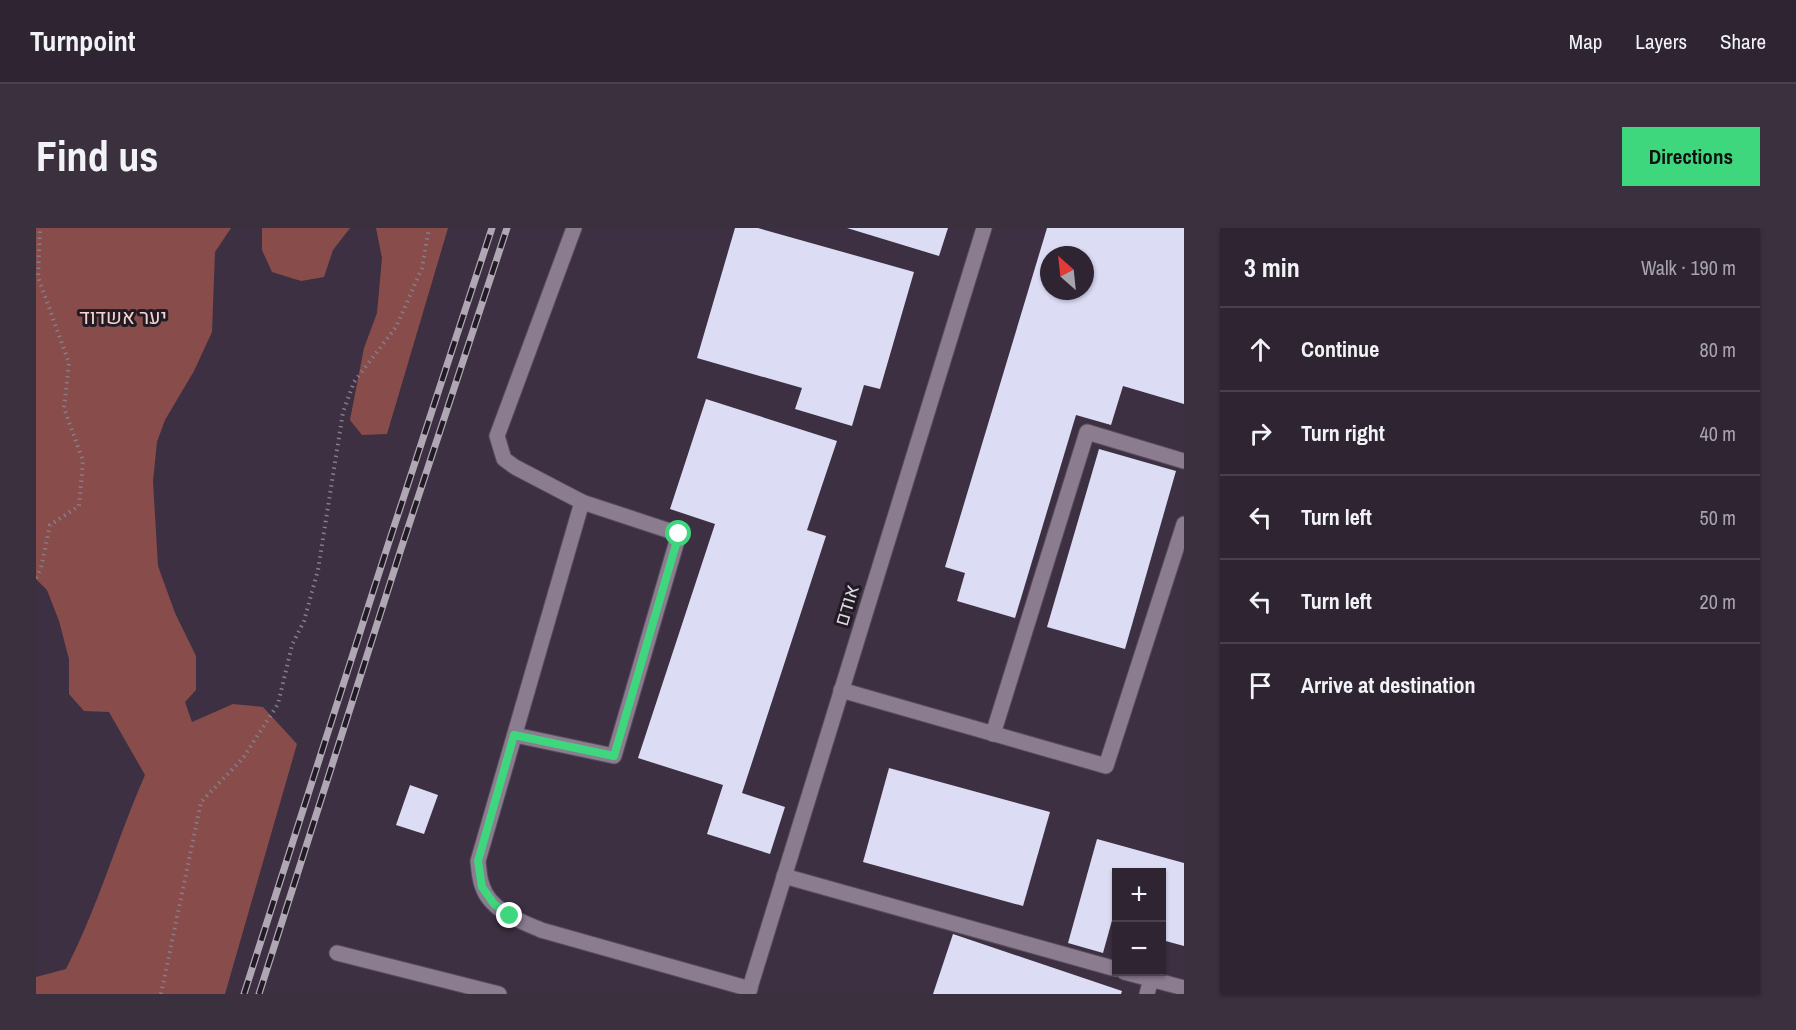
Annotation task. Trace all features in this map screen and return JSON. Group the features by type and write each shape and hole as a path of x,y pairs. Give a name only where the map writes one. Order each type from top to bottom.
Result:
{"street":[{"path":"514,735 614,756 679,534 582,502 504,459 497,436 574,228"},
{"name":"אודם","path":"749,992 984,228"},
{"path":"993,734 1087,432 1184,461"},
{"path":"582,502 478,861 482,887 494,904 510,916 541,930 749,992"},
{"path":"842,690 1106,766 1184,524"},
{"path":"784,876 1112,968"},
{"path":"337,953 499,994"},
{"path":"1132,976 1149,986 1184,988"}],"path":[{"path":"36,578 41,568 50,525 79,506 83,461 64,408 69,363 38,277 40,228"},
{"path":"161,994 201,802 243,758 278,705 292,645 304,621 318,570 343,412 354,382 396,327 422,267 429,228"}],"green space":[{"name":"יער אשדוד","path":"36,228 231,228 215,252 212,332 194,371 165,420 157,442 153,481 158,566 175,613 196,656 196,690 185,702 192,722 233,704 263,707 297,744 225,994 36,994 36,977 66,969 88,922 145,775 109,712 84,711 69,694 69,659 59,621 47,590 36,579"},
{"path":"262,228 350,228 333,250 324,277 301,281 272,272 262,250"},
{"path":"376,228 448,228 387,434 362,435 350,420 364,348 377,313 382,258"}],"building":[{"path":"735,228 758,228 914,272 880,389 864,385 852,426 795,409 802,388 697,358"},
{"path":"847,228 948,228 939,256"},
{"path":"1047,228 1184,228 1184,404 1123,386 1111,425 1076,415 1015,618 957,601 965,573 945,567 1040,251 1040,300 1094,300 1094,246 1042,246"},
{"path":"706,399 837,441 807,530 826,536 742,793 785,807 770,854 707,834 723,785 638,758 715,524 670,509"},
{"path":"1099,449 1176,471 1125,649 1047,627"},
{"path":"889,768 1050,812 1023,906 863,862"},
{"path":"410,785 438,795 424,834 396,825"},
{"path":"1097,839 1184,863 1184,946 1166,941 1166,868 1112,868 1112,920 1103,953 1068,943"},
{"path":"953,934 1122,991 1121,994 933,994"}],"railway":[{"path":"244,994 492,228"},
{"path":"259,994 401,549 507,228"}],"route":[{"path":"510,916 494,904 482,887 478,861 514,735 614,756 679,534"}]}
